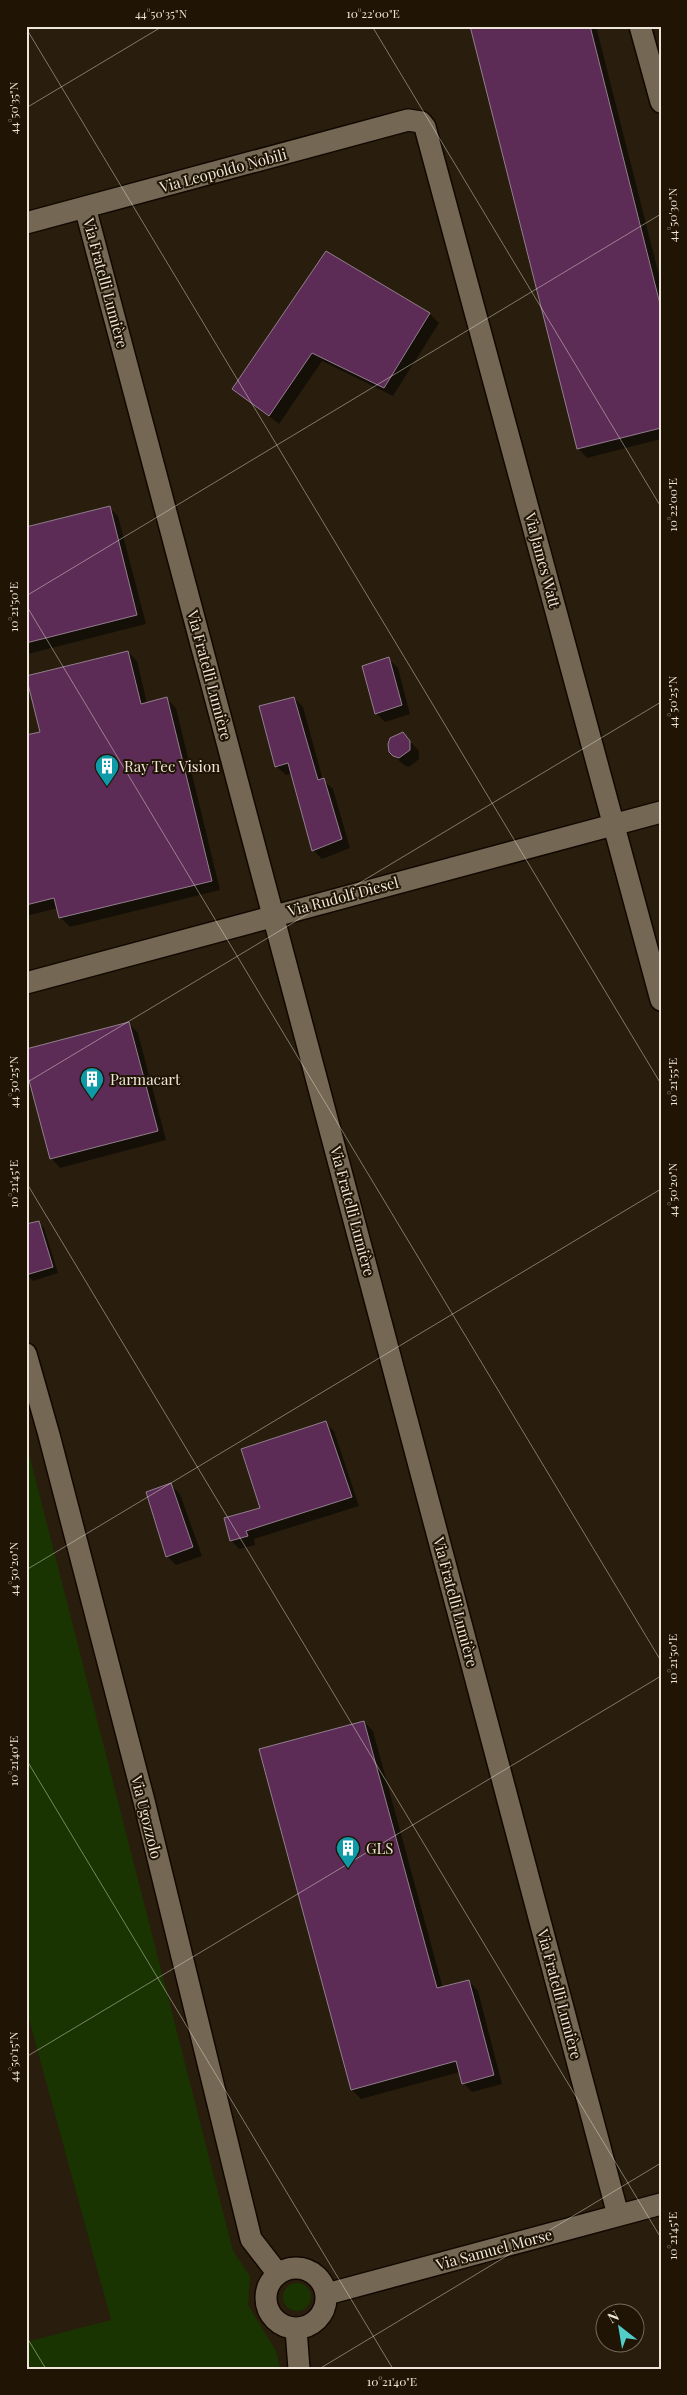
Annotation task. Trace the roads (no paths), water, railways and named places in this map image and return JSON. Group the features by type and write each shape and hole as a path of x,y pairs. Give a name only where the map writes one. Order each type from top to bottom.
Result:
{"street":[{"path":"640,26 661,102"},
{"name":"Via Leopoldo Nobili","path":"26,223 408,120 421,122"},
{"name":"Via James Watt","path":"421,122 428,133 661,1000"},
{"name":"Via Fratelli Lumière","path":"86,207 618,2215"},
{"name":"Via Rudolf Diesel","path":"26,983 274,914 661,812"},
{"name":"Via Ugozzolo","path":"26,1354 49,1435 144,1801 251,2239 278,2274"},
{"name":"Via Samuel Morse","path":"327,2294 661,2204"},
{"path":"295,2268 312,2272 324,2285 327,2294 327,2305 316,2322 306,2327 296,2329 278,2323 267,2308 267,2289 278,2274 295,2268"},
{"path":"296,2329 299,2369"}],"place":[{"name":"Ray Tec Vision","path":"107,787"},
{"name":"Parmacart","path":"92,1100"},
{"name":"GLS","path":"348,1869"}]}
